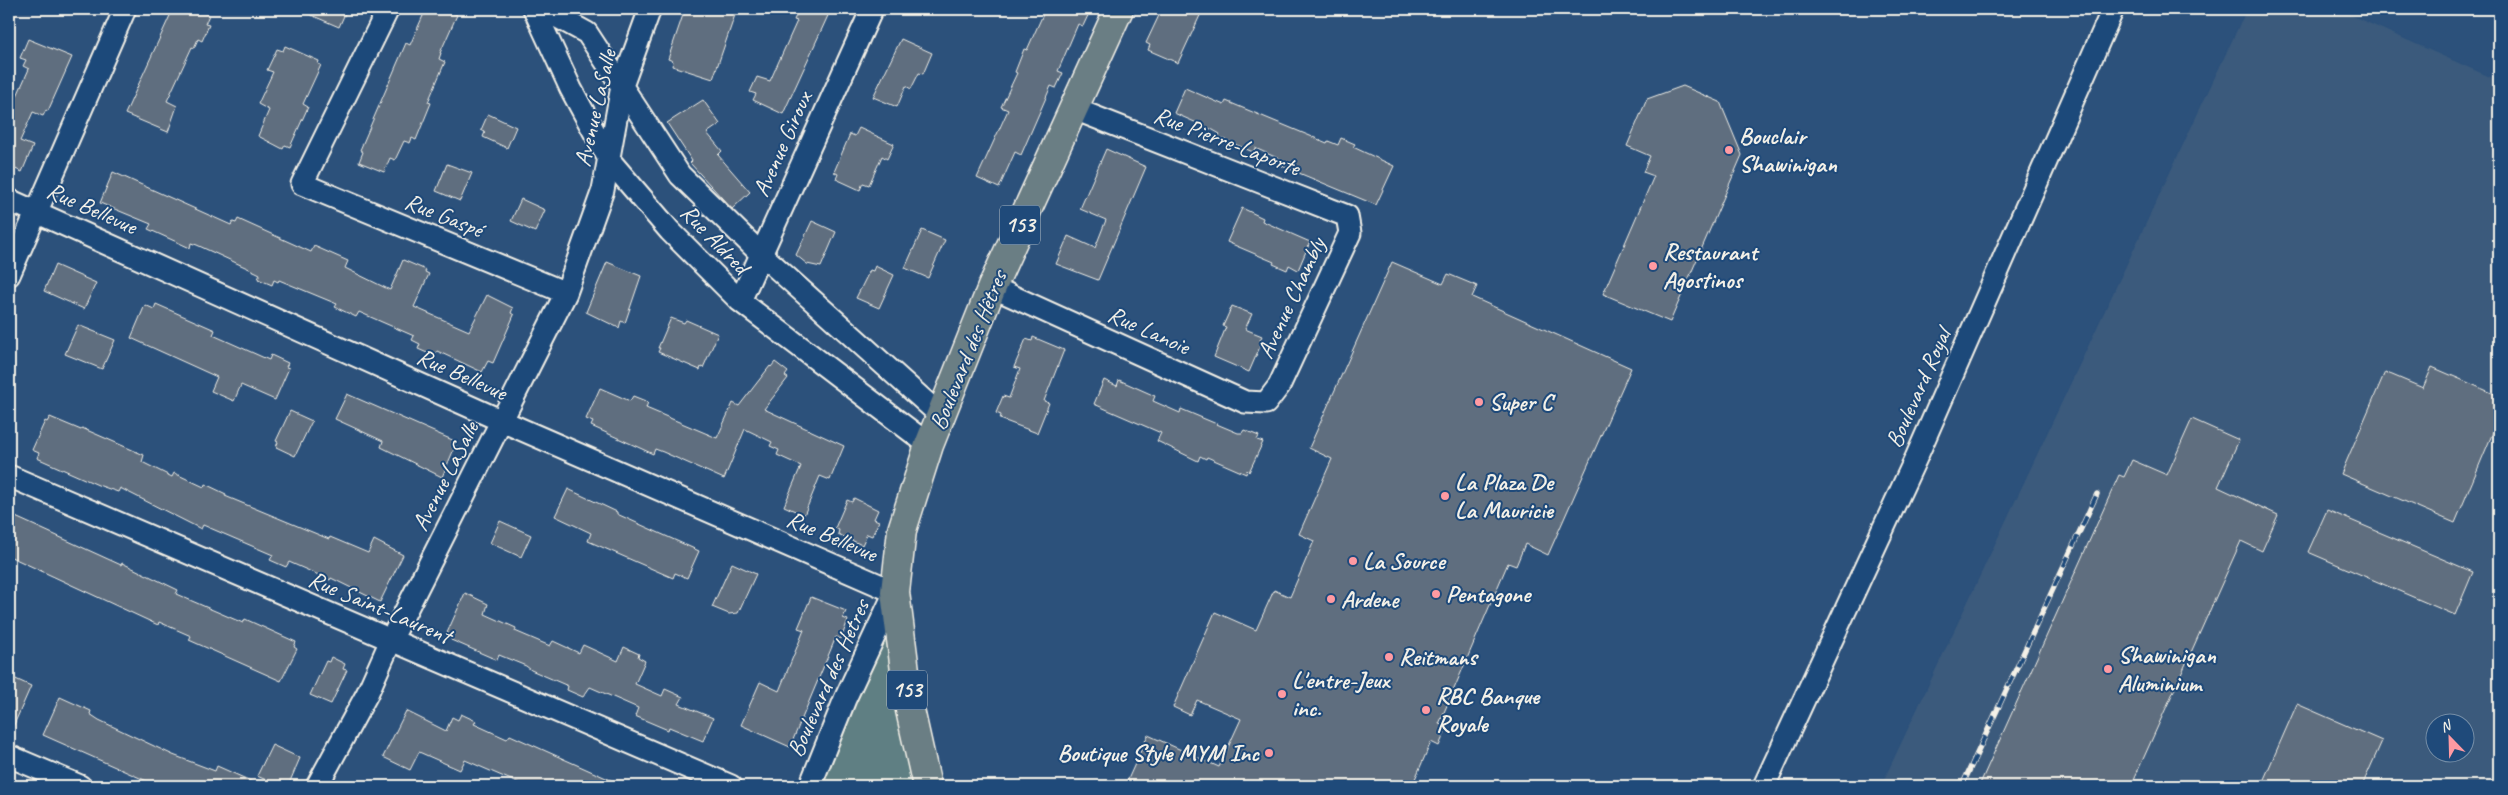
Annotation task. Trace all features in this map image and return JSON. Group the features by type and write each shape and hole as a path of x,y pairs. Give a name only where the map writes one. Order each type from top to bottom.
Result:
{"main road":[{"name":"Boulevard des Hêtres","path":"929,445 992,287 1072,108 1119,9"},
{"name":"153","path":"927,786 910,710 895,592 902,530 929,445"}],"street":[{"path":"9,275 124,9"},
{"name":"Rue Gaspé","path":"388,9 302,184 566,293"},
{"name":"Rue Aldred","path":"534,9 570,89 610,161 670,231 740,301 929,445"},
{"name":"Rue Aldred","path":"543,9 587,33 680,175 761,254 940,415"},
{"name":"Avenue LaSalle","path":"317,786 367,694 391,640 566,293 603,190 610,161 622,86 650,9"},
{"name":"Avenue Giroux","path":"740,301 872,9"},
{"name":"Boulevard Royal","path":"1764,786 1916,458 2113,9"},
{"name":"Rue Pierre-Laporte","path":"1072,108 1347,216 1350,233"},
{"name":"Rue Bellevue","path":"9,200 502,421 895,592"},
{"name":"Avenue Chambly","path":"1279,386 1350,233"},
{"name":"Rue Lanoie","path":"992,287 1245,402 1266,404 1279,386"},
{"name":"Rue Saint-Laurent","path":"9,476 731,786"},
{"name":"Boulevard des Hetres","path":"810,786 846,699 895,592"},
{"path":"9,756 80,786"}],"shaded area":[{"path":"2247,9 2337,9 2499,81 2499,786 1881,786"}],"green space":[{"path":"895,592 927,786 811,786"}],"building":[{"path":"173,9 196,9 209,15 205,24 209,25 202,41 198,39 194,48 192,47 167,101 177,106 168,132 125,114"},
{"path":"297,9 347,9 339,27"},
{"path":"426,9 444,9 457,15 440,53 439,59 445,62 428,102 431,103 416,140 412,138 410,143 404,141 395,160 390,158 384,172 359,162 363,152 360,150 406,43 410,45"},
{"path":"685,9 737,9 713,79 672,66 673,61 668,59"},
{"path":"799,9 831,9 783,114 753,100 756,94 750,92 757,77 770,81 797,21 794,20"},
{"path":"1042,9 1091,9 1083,26 1078,24 1058,71 1063,73 1056,88 1051,86 1021,155 1015,152 999,188 977,178 1008,110 1001,107 1017,73 1015,72 1024,49 1027,50 1045,10"},
{"path":"1162,9 1203,9 1178,63 1148,50 1150,45 1146,43"},
{"path":"28,39 72,57 48,111 46,110 43,116 33,112 20,141 33,146 22,172 9,166 9,114 29,69 23,66 26,60 20,58"},
{"path":"901,39 932,53 923,74 919,73 911,89 906,86 897,107 873,97"},
{"path":"285,46 319,61 318,64 321,65 303,104 308,107 290,147 285,145 283,149 258,136 269,110 258,104 273,72 267,70 277,49 283,51"},
{"path":"1683,86 1720,102 1742,155 1670,322 1603,294 1654,176 1643,172 1650,156 1627,146 1647,99"},
{"path":"1185,88 1224,105 1226,101 1327,143 1328,141 1338,145 1341,138 1355,144 1353,147 1394,166 1376,205 1282,166 1284,161 1255,148 1253,152 1218,137 1220,134 1213,130 1174,113"},
{"path":"703,100 720,124 707,133 722,151 718,155 750,192 732,209 690,163 692,161 667,123"},
{"path":"488,114 516,127 507,148 483,137 485,132 481,130"},
{"path":"859,128 894,144 887,159 882,156 869,185 863,183 860,190 836,179 838,174 834,172 850,134 855,136"},
{"path":"1106,149 1146,167 1098,280 1056,264 1068,236 1095,248 1106,220 1080,209"},
{"path":"447,164 472,173 460,201 436,191"},
{"path":"113,172 231,225 233,222 236,223 238,219 311,252 314,246 348,261 345,268 390,290 403,260 426,270 425,272 429,274 414,307 469,331 487,295 513,308 511,313 514,315 493,363 488,361 482,372 437,351 434,356 418,349 420,344 412,340 414,336 359,312 356,317 335,307 337,304 279,280 278,282 274,280 272,285 258,279 260,274 256,272 197,245 191,243 190,248 148,229 151,224 100,203"},
{"path":"521,199 545,210 535,232 511,221"},
{"path":"1242,208 1263,218 1262,221 1310,242 1298,270 1289,265 1287,270 1273,264 1274,262 1227,242"},
{"path":"812,221 836,232 821,267 807,264 796,255"},
{"path":"922,230 945,240 928,278 905,268"},
{"path":"607,262 641,276 625,323 621,321 619,328 586,312"},
{"name":"La Plaza De La Mauricie","path":"1392,262 1443,284 1448,274 1477,286 1472,297 1631,368 1548,555 1525,544 1516,566 1508,563 1439,724 1447,727 1439,746 1431,742 1412,786 1125,786 1148,735 1219,767 1241,719 1197,700 1190,715 1173,707 1215,612 1256,630 1274,590 1290,597 1314,541 1299,534 1332,459 1309,448"},
{"path":"55,265 96,283 84,309 44,291"},
{"path":"875,266 894,275 879,308 856,298 870,270 873,271"},
{"path":"156,304 215,330 213,335 269,360 271,355 288,363 286,367 289,368 275,400 241,385 234,401 211,391 217,377 131,338 145,305 154,309"},
{"path":"1232,306 1252,314 1245,329 1262,336 1260,340 1262,342 1249,372 1214,357 1226,327 1223,326"},
{"path":"671,318 684,323 686,320 718,334 703,368 701,367 700,370 658,352"},
{"path":"78,325 115,340 102,369 65,354"},
{"path":"1033,337 1064,350 1044,401 1049,403 1037,433 1000,419 1001,415 996,413 1003,396 1009,398 1020,369 1014,367 1026,339 1032,341"},
{"path":"775,362 788,372 785,376 788,378 764,409 844,446 830,480 820,476 804,515 784,506 801,466 777,455 779,450 770,446 772,442 745,429 724,479 655,449 653,454 591,426 593,422 586,419 600,388 630,401 633,396 648,402 646,408 717,438 733,403 739,406"},
{"path":"2432,367 2499,396 2499,418 2455,523 2341,474 2385,372 2423,388"},
{"path":"1104,380 1117,386 1119,380 1155,396 1153,401 1180,413 1181,409 1238,433 1242,433 1244,430 1259,436 1257,440 1263,442 1249,472 1247,470 1246,474 1207,457 1206,459 1200,456 1198,461 1157,441 1161,433 1094,404"},
{"path":"347,394 457,442 442,477 381,447 383,441 335,419"},
{"path":"290,411 312,421 295,456 276,447 278,442 276,441"},
{"path":"50,417 81,430 82,428 144,455 142,462 172,477 174,473 204,487 205,484 226,494 225,496 329,539 330,537 368,553 374,540 403,555 380,602 331,578 330,580 289,562 286,567 270,560 273,555 203,525 201,529 120,488 118,492 98,485 37,458 39,453 32,450 45,421 47,422"},
{"name":"Shawinigan Aluminium","path":"2192,419 2239,440 2218,487 2278,515 2262,551 2241,541 2131,786 1979,786 2119,475 2124,477 2132,460 2167,475"},
{"path":"568,489 617,512 617,514 699,551 687,578 675,573 673,578 588,541 591,533 555,516"},
{"path":"854,498 878,510 874,519 879,521 872,536 867,534 862,545 838,534 839,530 835,528 847,500 852,502"},
{"path":"2327,510 2473,572 2455,615 2308,552"},
{"path":"9,514 121,565 122,563 178,590 176,594 243,623 245,619 296,642 294,647 297,649 281,681 189,640 191,636 159,622 158,625 9,556"},
{"path":"500,521 531,535 521,557 490,543"},
{"path":"732,563 756,574 738,613 729,614 712,607"},
{"path":"465,593 488,604 485,614 516,628 515,631 550,646 553,641 579,653 583,645 618,661 624,647 639,654 638,657 645,661 635,684 662,696 665,689 683,697 679,704 713,718 703,741 669,727 668,730 635,716 638,708 590,687 583,697 567,690 568,686 526,666 499,655 497,660 451,640 453,636 447,633"},
{"path":"811,597 846,611 843,618 848,620 841,639 836,637 790,747 741,725 760,682 779,691 804,630 798,628"},
{"path":"331,657 345,664 343,669 347,670 331,704 310,695 326,661 329,662"},
{"path":"9,676 31,686 9,736"},
{"path":"60,697 91,711 90,714 99,720 173,755 215,771 217,766 262,786 158,786 43,735"},
{"path":"2297,704 2382,741 2362,786 2261,786"},
{"path":"406,711 446,731 452,717 458,720 461,714 476,721 474,724 507,739 510,735 624,786 525,786 465,760 460,770 419,752 410,770 383,757"},
{"path":"272,745 300,758 288,786 280,786 257,776"}],"railway":[{"path":"1962,786 2097,494"}],"place":[{"name":"Bouclair Shawinigan","path":"1729,150"},
{"name":"Restaurant Agostinos","path":"1653,266"},
{"name":"Super C","path":"1479,402"},
{"name":"La Plaza De La Mauricie","path":"1445,496"},
{"name":"La Source","path":"1353,561"},
{"name":"Pentagone","path":"1436,594"},
{"name":"Ardene","path":"1331,599"},
{"name":"Reitmans","path":"1389,657"},
{"name":"Shawinigan Aluminium","path":"2108,669"},
{"name":"L'entre-Jeux inc.","path":"1282,694"},
{"name":"RBC Banque Royale","path":"1426,710"},
{"name":"Boutique Style MYM Inc","path":"1269,753"}]}
